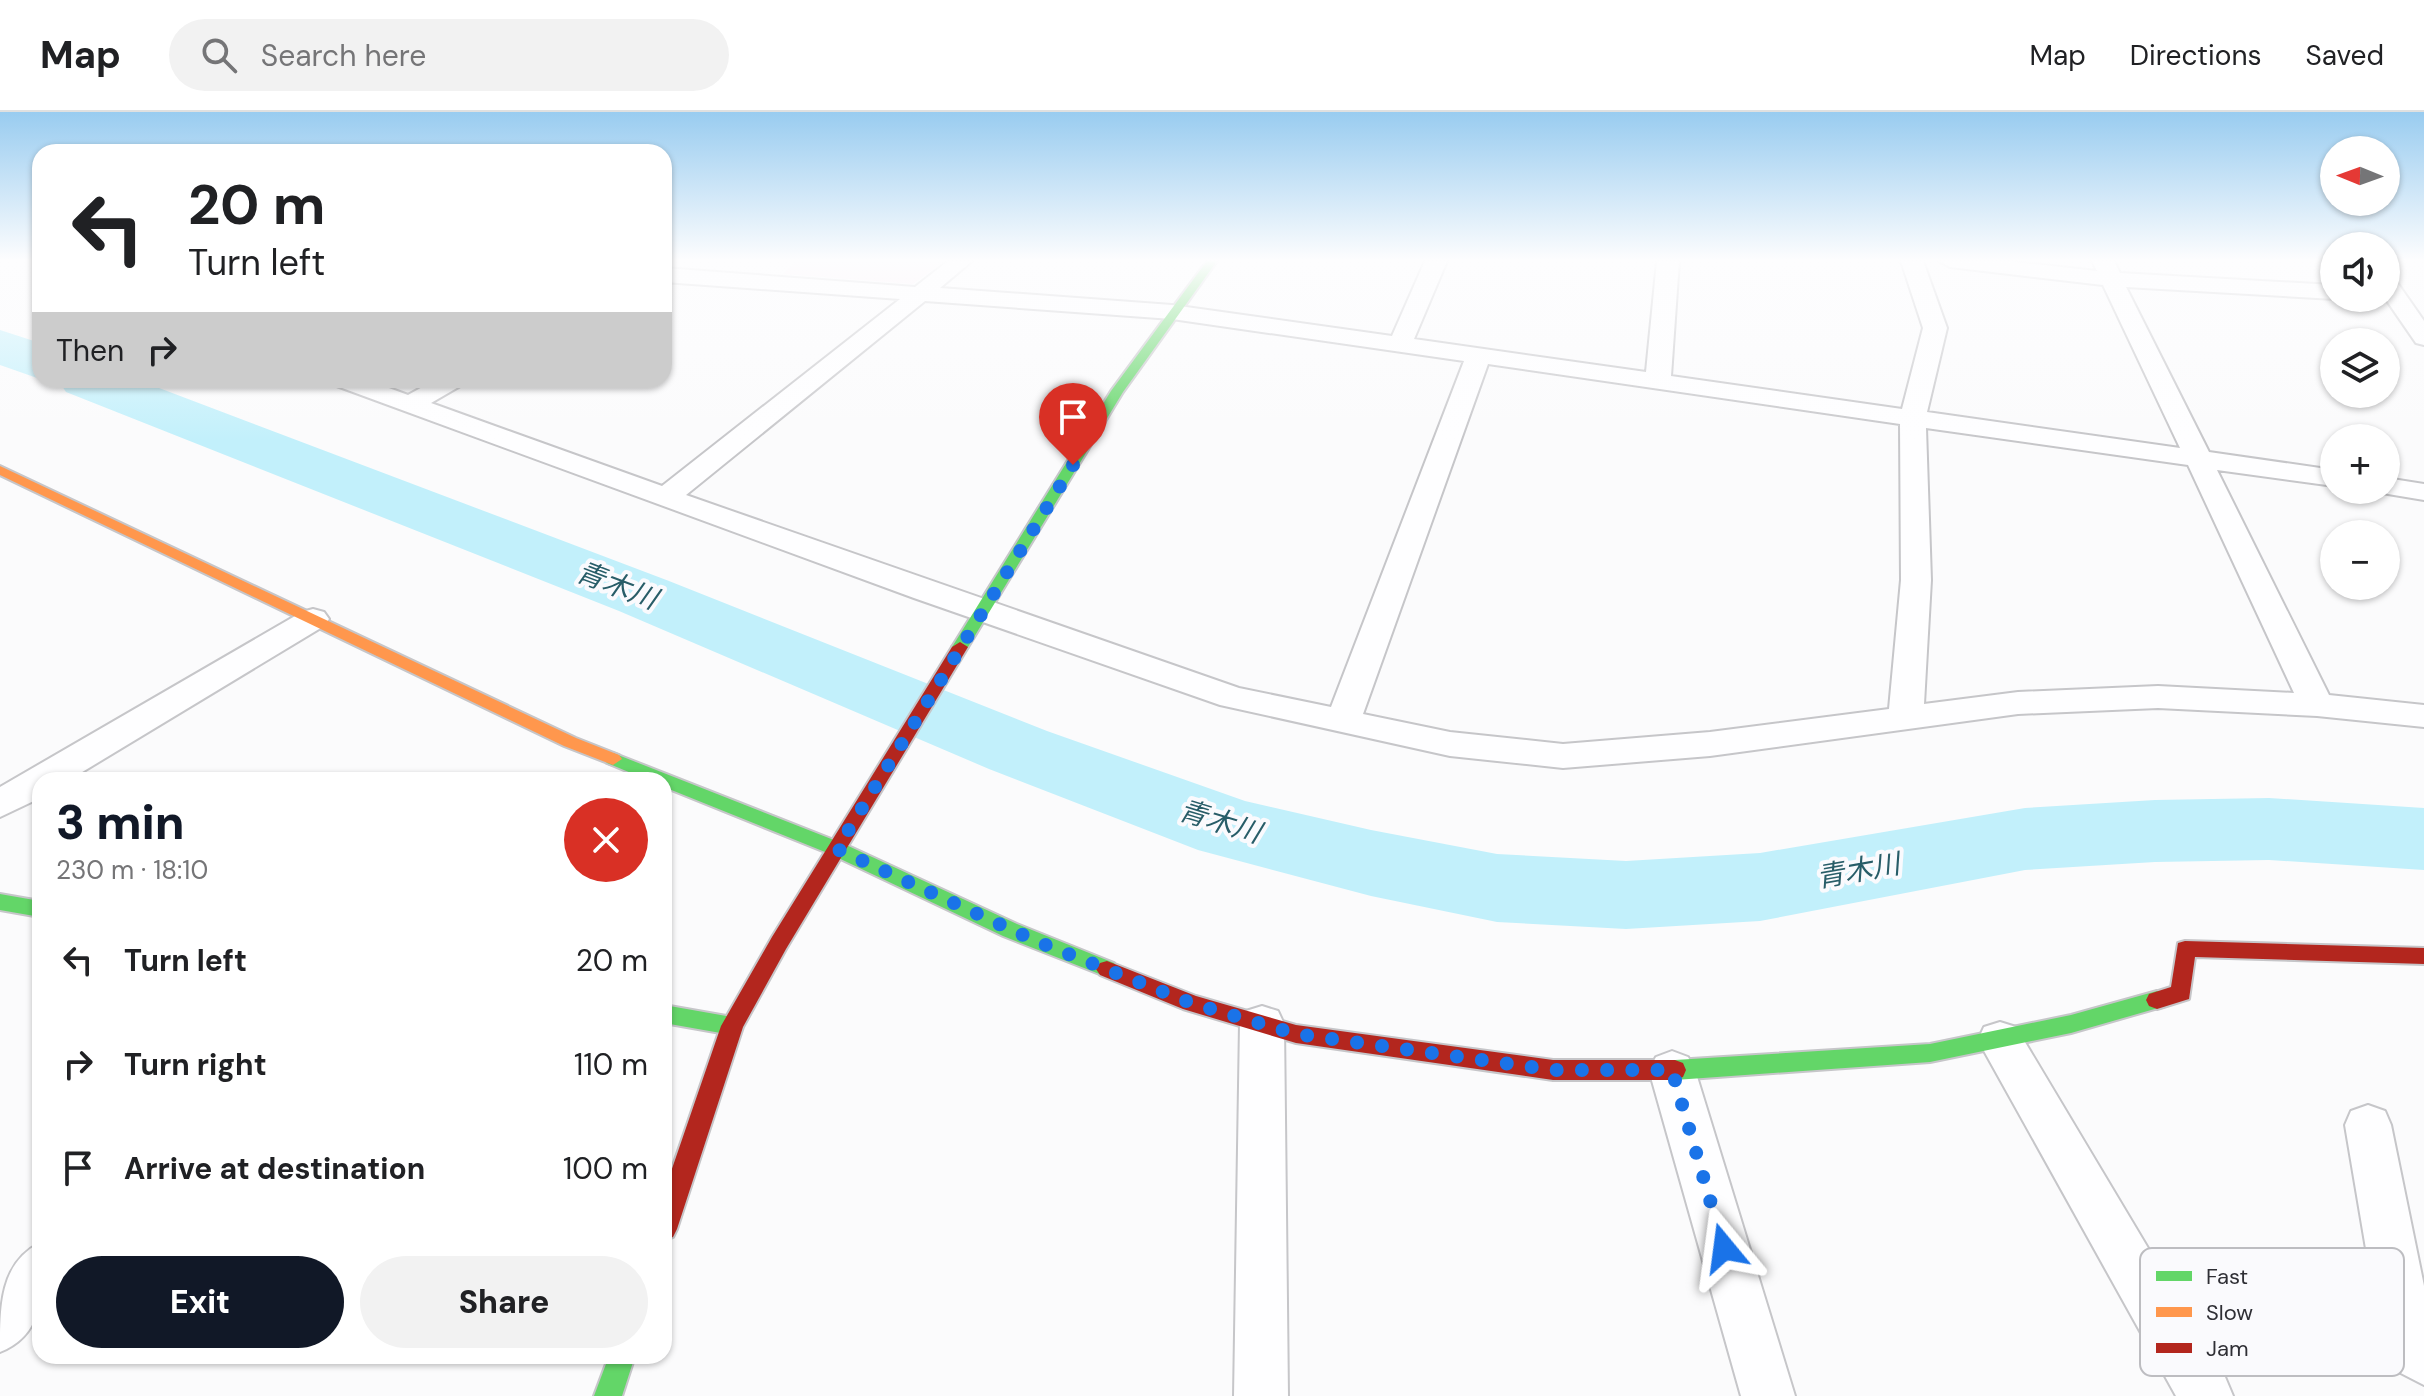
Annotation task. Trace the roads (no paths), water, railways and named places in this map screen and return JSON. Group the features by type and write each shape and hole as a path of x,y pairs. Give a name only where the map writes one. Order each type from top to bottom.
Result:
{"street":[{"path":"665,498 887,321"},
{"path":"672,1205 732,1026 1117,391 1166,321"},
{"path":"1236,321 2320,476"},
{"path":"1400,344 1410,321"},
{"path":"1658,382 1663,321"},
{"path":"1906,716 1916,580 1913,418 1935,328 1933,321"},
{"path":"2132,321 2317,705"},
{"path":"2411,321 2424,338"},
{"path":"1343,722 1478,357"},
{"path":"365,388 665,498 1232,697 1450,744 1563,756 1710,744 2018,703 2158,697 2317,705 2424,716"},
{"path":"410,404 439,388"},
{"path":"0,470 570,742 645,772"},
{"path":"2400,488 2424,492"},
{"path":"54,772 313,619"},
{"path":"672,783 837,849 1010,930 1191,1003 1310,1036 1553,1070 1672,1070 1930,1053 2000,1040 2181,993 2185,949 2424,956"},
{"path":"0,804 32,785"},
{"path":"0,902 32,908"},
{"path":"672,1015 732,1026"},
{"path":"1261,1396 1262,1024"},
{"path":"2000,1040 2140,1282"},
{"path":"1672,1070 1768,1396"},
{"path":"2368,1125 2391,1248"},
{"path":"0,1326 32,1279"},
{"path":"2404,1317 2410,1349 2424,1358"},
{"path":"608,1396 619,1364"},
{"path":"2194,1376 2206,1396"}],"waterway":[{"name":"青木川","path":"0,346 32,359"},
{"name":"青木川","path":"107,388 644,596 1018,750 1229,828 1371,863 1497,888 1626,895 1760,887 2025,839 2155,831 2269,829 2424,839"}]}
